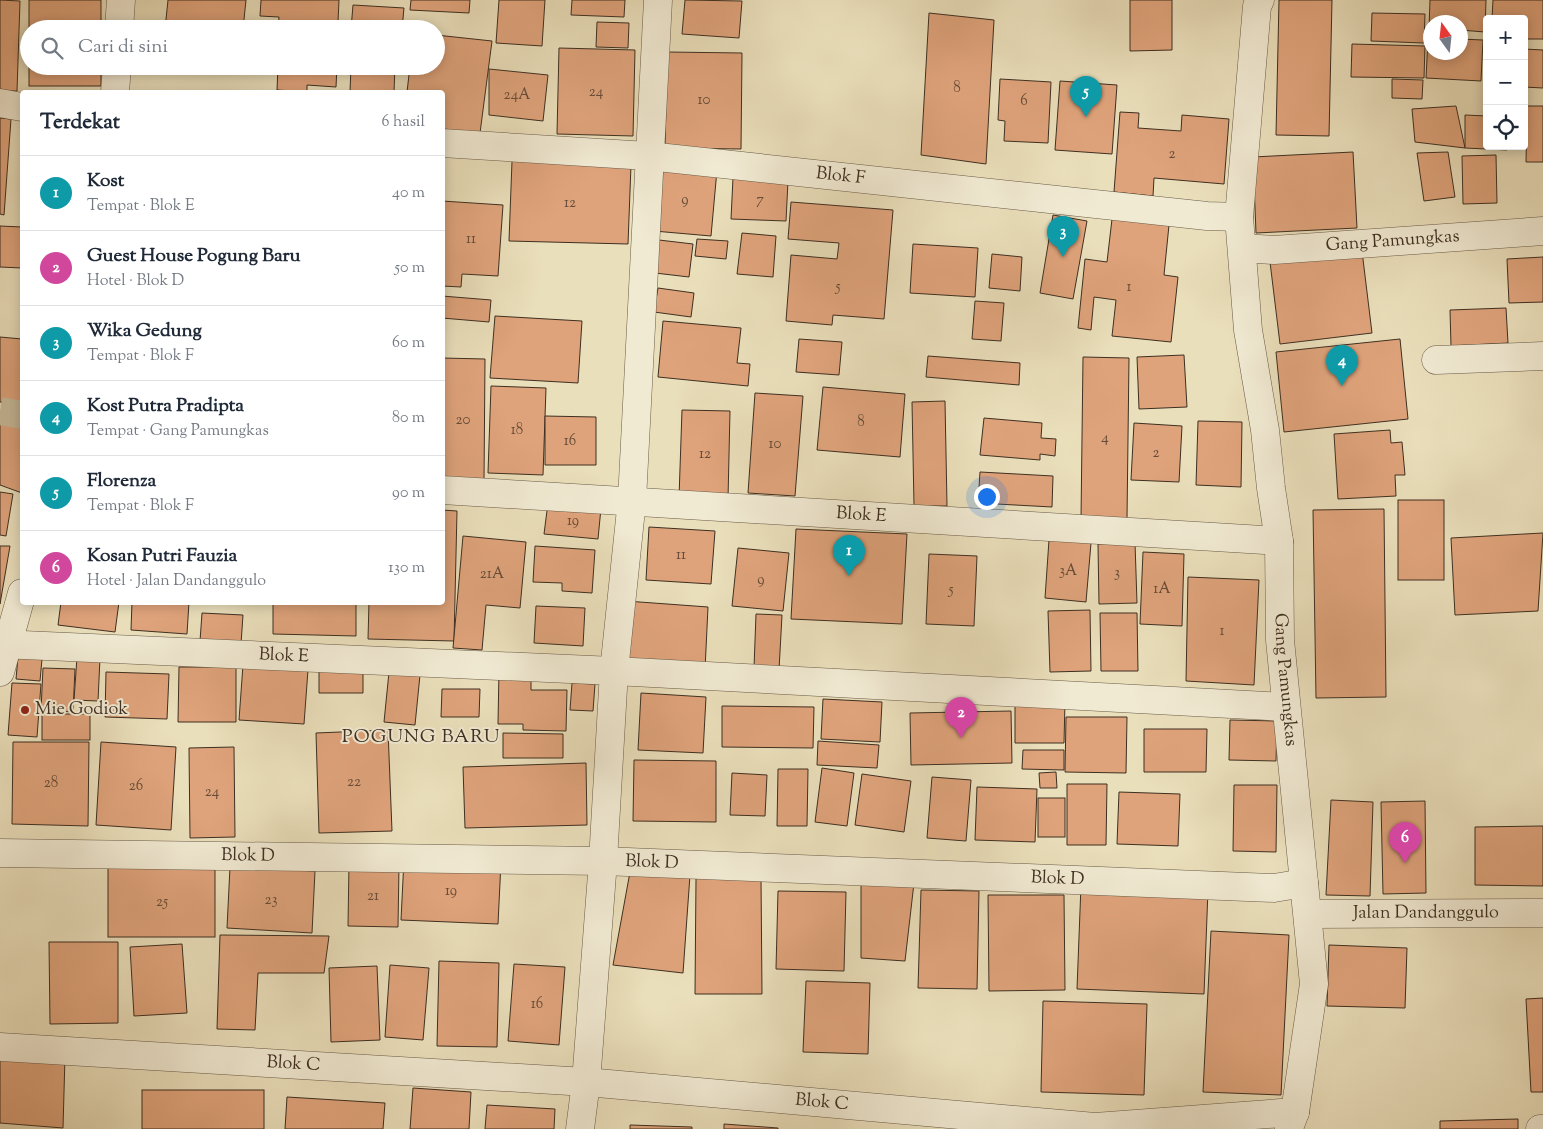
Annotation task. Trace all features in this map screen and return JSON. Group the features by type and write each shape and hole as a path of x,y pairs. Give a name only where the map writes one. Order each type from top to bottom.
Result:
{"street":[{"path":"120,20 121,0"},
{"path":"580,1129 586,1082 603,861 614,671 632,500 648,156 658,0"},
{"name":"Gang Pamungkas","path":"1260,0 1257,6 1239,217 1248,330 1265,430 1279,541 1280,640 1314,984 1292,1120"},
{"path":"115,90 116,75"},
{"path":"0,103 20,107"},
{"name":"Blok F","path":"445,142 648,156 1207,216 1239,217"},
{"name":"Gang Pamungkas","path":"1242,248 1274,250 1543,231"},
{"path":"1436,360 1543,356"},
{"name":"Blok E","path":"445,490 632,500 1279,541"},
{"path":"0,672 4,644 20,599"},
{"name":"Blok E","path":"4,644 614,671"},
{"path":"614,671 1286,707"},
{"name":"Blok D","path":"0,853 603,861 1274,888 1304,883"},
{"name":"Jalan Dandanggulo","path":"1308,914 1543,913"},
{"name":"Blok C","path":"0,1046 586,1082 1095,1128 1292,1120"}],"building":[{"path":"0,0 20,1 17,91 0,91"},
{"path":"29,0 101,0 101,20 29,20"},
{"path":"168,0 246,0 244,20 166,20"},
{"path":"261,0 339,0 338,20 279,20 279,17 260,16"},
{"path":"411,0 470,0 469,13 410,10"},
{"path":"499,0 545,0 542,46 496,43"},
{"path":"572,0 625,0 624,17 571,15"},
{"path":"685,0 742,1 739,38 682,34"},
{"path":"1130,0 1172,0 1172,50 1130,51"},
{"path":"1279,0 1332,0 1329,136 1276,135"},
{"path":"1430,0 1486,0 1486,15 1483,15 1483,32 1468,31 1468,15 1429,15"},
{"path":"1493,0 1543,0 1543,39 1528,39 1528,15 1492,15"},
{"path":"353,5 404,8 403,20 352,20"},
{"path":"929,13 994,20 986,164 921,155"},
{"path":"1372,13 1425,14 1423,15 1423,43 1371,41"},
{"path":"597,22 629,23 628,48 596,47"},
{"path":"445,36 492,41 480,133 445,129 445,90 407,90 409,75 445,75"},
{"path":"1468,39 1483,40 1481,81 1426,78 1427,60 1468,60"},
{"path":"1352,44 1423,46 1424,78 1351,77"},
{"path":"559,48 635,50 633,136 557,134"},
{"path":"1528,49 1543,50 1543,88 1528,87"},
{"path":"667,52 742,53 741,149 665,148"},
{"path":"489,69 548,75 543,121 489,115"},
{"path":"29,75 101,75 101,86 29,86"},
{"path":"278,75 337,75 336,87 307,85 307,90 277,90"},
{"path":"351,75 395,75 394,90 350,90"},
{"path":"1000,79 1051,82 1048,143 1004,141 1005,121 998,120"},
{"path":"1392,79 1423,80 1422,99 1392,98"},
{"path":"1060,81 1117,85 1112,154 1055,150"},
{"path":"1456,106 1465,148 1415,142 1412,109"},
{"path":"1528,106 1543,106 1543,162 1526,162 1526,150 1528,150"},
{"path":"1120,112 1139,113 1138,128 1181,131 1182,115 1229,119 1224,184 1154,178 1153,196 1114,192"},
{"path":"1465,115 1483,116 1483,149 1465,148"},
{"path":"0,118 11,119 4,215 0,214"},
{"path":"1353,152 1357,228 1256,233 1253,157"},
{"path":"1448,152 1455,197 1424,201 1417,153"},
{"path":"1496,155 1497,203 1463,204 1462,156"},
{"path":"512,161 631,165 628,244 509,241"},
{"path":"660,165 717,170 711,236 654,231"},
{"path":"733,178 788,181 786,221 731,219"},
{"path":"445,201 503,205 498,276 462,274 461,287 445,286"},
{"path":"791,202 893,210 884,319 833,315 832,325 786,321 791,255 837,259 839,243 788,239"},
{"path":"1053,215 1087,221 1073,299 1040,293"},
{"path":"1112,219 1169,225 1164,275 1178,277 1171,342 1112,336 1116,300 1094,297 1091,330 1078,328 1085,259 1107,262"},
{"path":"0,226 20,227 20,268 0,267"},
{"path":"742,233 776,236 773,277 737,274"},
{"path":"697,239 728,241 726,259 695,256"},
{"path":"659,240 693,244 689,277 655,273"},
{"path":"913,244 978,248 975,297 910,293"},
{"path":"1362,251 1372,333 1280,344 1270,262"},
{"path":"992,254 1022,257 1020,291 989,288"},
{"path":"1543,257 1543,302 1509,303 1507,259"},
{"path":"658,288 694,293 691,317 654,312"},
{"path":"445,296 491,300 489,322 445,318"},
{"path":"975,301 1004,303 1001,341 972,339"},
{"path":"1506,308 1508,343 1451,346 1450,310"},
{"path":"495,316 582,321 578,383 490,378"},
{"path":"663,321 741,328 737,363 750,364 748,386 658,377"},
{"path":"0,337 20,339 20,404 0,402"},
{"path":"799,339 842,342 839,375 796,372"},
{"path":"1400,339 1408,419 1284,432 1276,352"},
{"path":"1184,355 1187,407 1139,409 1137,357"},
{"path":"928,356 1020,363 1019,385 926,377"},
{"path":"1083,357 1129,358 1127,519 1081,519"},
{"path":"445,358 485,359 484,481 445,481"},
{"path":"491,386 546,388 543,475 488,473"},
{"path":"823,387 905,394 900,457 817,450"},
{"path":"755,393 803,396 795,496 748,493"},
{"path":"945,401 947,506 914,506 912,402"},
{"path":"682,410 730,411 728,499 679,498"},
{"path":"0,414 20,420 20,492 0,485"},
{"path":"545,416 596,417 596,465 545,465"},
{"path":"984,418 1042,423 1041,438 1056,439 1055,456 1040,454 1040,460 980,455"},
{"path":"1198,421 1242,422 1241,487 1196,485"},
{"path":"1134,423 1182,426 1179,482 1131,480"},
{"path":"1390,430 1391,443 1402,442 1405,475 1395,475 1396,496 1338,499 1334,434"},
{"path":"980,472 1053,476 1052,507 978,503"},
{"path":"0,492 13,494 6,536 0,535"},
{"path":"1398,500 1444,500 1444,580 1398,580"},
{"path":"548,503 601,508 598,539 544,534"},
{"path":"1384,509 1386,697 1316,698 1313,510"},
{"path":"445,510 457,511 454,641 368,639 369,605 445,605"},
{"path":"649,527 715,531 711,584 646,580"},
{"path":"796,529 907,534 902,624 791,619"},
{"path":"1543,533 1538,611 1455,615 1451,538"},
{"path":"463,536 526,542 520,608 486,605 482,650 453,648"},
{"path":"1049,540 1091,543 1086,602 1045,598"},
{"path":"1135,543 1137,603 1099,604 1098,544"},
{"path":"0,546 10,546 0,604"},
{"path":"535,546 595,550 592,593 562,591 562,583 533,582"},
{"path":"738,548 789,553 783,611 732,606"},
{"path":"1143,552 1184,554 1182,626 1140,624"},
{"path":"929,554 977,556 974,626 926,624"},
{"path":"1188,577 1259,580 1254,685 1186,681"},
{"path":"626,601 708,607 705,670 621,664"},
{"path":"61,605 119,605 115,632 58,625"},
{"path":"132,605 189,605 187,634 131,630"},
{"path":"273,605 356,605 356,636 273,634"},
{"path":"536,606 585,608 583,646 534,643"},
{"path":"1090,610 1091,671 1050,672 1048,611"},
{"path":"202,613 243,615 241,644 200,641"},
{"path":"1100,613 1137,613 1138,671 1101,671"},
{"path":"756,614 782,615 779,670 754,668"},
{"path":"18,657 42,659 40,681 16,679"},
{"path":"77,657 100,658 98,701 74,700"},
{"path":"243,665 308,670 304,724 239,720"},
{"path":"179,667 236,667 236,722 178,722"},
{"path":"43,668 75,669 73,712 41,710"},
{"path":"319,668 363,669 363,693 319,693"},
{"path":"499,670 531,671 531,690 567,690 566,731 523,730 523,724 498,724"},
{"path":"106,672 169,674 167,719 105,717"},
{"path":"389,672 420,675 415,725 384,722"},
{"name":"Mie Godiok","path":"12,683 41,684 37,737 8,735"},
{"path":"572,683 595,684 593,711 570,710"},
{"path":"442,689 480,689 479,717 441,717"},
{"path":"641,693 706,697 703,753 638,750"},
{"path":"823,699 882,702 880,742 821,739"},
{"path":"1065,701 1064,743 1015,743 1015,702"},
{"path":"722,706 814,707 813,748 722,747"},
{"path":"1011,711 1012,763 911,765 910,713"},
{"path":"42,714 90,714 90,740 42,740"},
{"path":"1066,717 1127,717 1126,773 1065,772"},
{"path":"1230,720 1277,721 1276,761 1229,760"},
{"path":"1144,729 1207,729 1206,772 1144,772"},
{"path":"388,730 392,831 319,833 316,733"},
{"path":"503,733 563,734 563,758 503,758"},
{"path":"818,741 879,745 877,768 817,765"},
{"path":"13,742 89,742 88,826 12,824"},
{"path":"101,742 176,747 171,830 96,825"},
{"path":"234,747 235,837 190,838 189,748"},
{"path":"1023,750 1064,750 1064,770 1022,769"},
{"path":"634,760 716,761 716,822 633,821"},
{"path":"586,763 587,825 465,828 463,767"},
{"path":"822,768 854,773 847,826 815,822"},
{"path":"778,769 808,769 807,826 777,826"},
{"path":"1056,772 1057,788 1040,788 1039,773"},
{"path":"732,773 767,775 765,816 730,815"},
{"path":"862,774 911,781 904,832 855,825"},
{"path":"932,777 971,780 966,841 927,838"},
{"path":"1067,784 1107,784 1106,845 1067,845"},
{"path":"1234,785 1277,785 1276,852 1233,851"},
{"path":"977,787 1037,789 1035,842 975,840"},
{"path":"1119,792 1180,794 1178,846 1117,844"},
{"path":"1038,798 1065,798 1065,837 1038,837"},
{"path":"1331,800 1373,802 1370,896 1326,895"},
{"path":"1425,801 1426,893 1383,894 1381,802"},
{"path":"1543,826 1543,886 1475,885 1475,827"},
{"path":"404,859 501,862 498,924 401,920"},
{"path":"349,863 399,865 398,927 348,926"},
{"path":"108,866 215,866 215,937 108,937"},
{"path":"230,867 315,871 312,933 227,928"},
{"path":"630,872 690,875 683,973 613,965"},
{"path":"861,876 914,883 905,961 861,958"},
{"path":"696,878 761,878 762,994 695,994"},
{"path":"1081,885 1208,890 1204,994 1077,989"},
{"path":"921,890 979,891 977,989 918,988"},
{"path":"778,891 846,892 844,971 776,969"},
{"path":"988,895 1064,895 1065,990 989,991"},
{"path":"1211,931 1289,935 1281,1095 1203,1092"},
{"path":"220,935 329,936 324,973 258,973 255,1030 217,1029"},
{"path":"49,942 118,942 118,1023 50,1024"},
{"path":"182,944 187,1013 134,1016 130,947"},
{"path":"1329,945 1407,948 1405,1008 1327,1006"},
{"path":"439,961 499,963 497,1047 437,1046"},
{"path":"514,964 565,967 559,1045 508,1041"},
{"path":"390,965 429,968 423,1040 385,1037"},
{"path":"377,966 380,1040 331,1042 329,968"},
{"path":"806,981 870,983 868,1054 803,1052"},
{"path":"1543,998 1543,1092 1531,1092 1526,999"},
{"path":"1043,1001 1147,1004 1144,1095 1041,1092"},
{"path":"0,1053 65,1056 63,1128 0,1123"},
{"path":"413,1088 471,1092 469,1129 410,1129"},
{"path":"142,1090 264,1090 264,1129 142,1129"},
{"path":"287,1097 385,1103 383,1129 285,1129"},
{"path":"487,1105 555,1109 554,1129 485,1129"},
{"path":"1518,1119 1518,1129 1440,1129 1440,1121"},
{"path":"724,1124 778,1128 778,1129 724,1129"},
{"path":"630,1125 692,1127 692,1129 630,1129"}],"tunnel":[{"path":"0,411 20,415"}],"place":[{"name":"Florenza","path":"1086,117"},
{"name":"Wika Gedung","path":"1063,257"},
{"name":"Kost Putra Pradipta","path":"1342,386"},
{"name":"Kost","path":"849,576"},
{"name":"Mie Godiok","path":"25,710"},
{"name":"Guest House Pogung Baru","path":"961,738"},
{"name":"Kosan Putri Fauzia","path":"1405,863"}],"district":[{"name":"POGUNG BARU","path":"421,737"}]}
